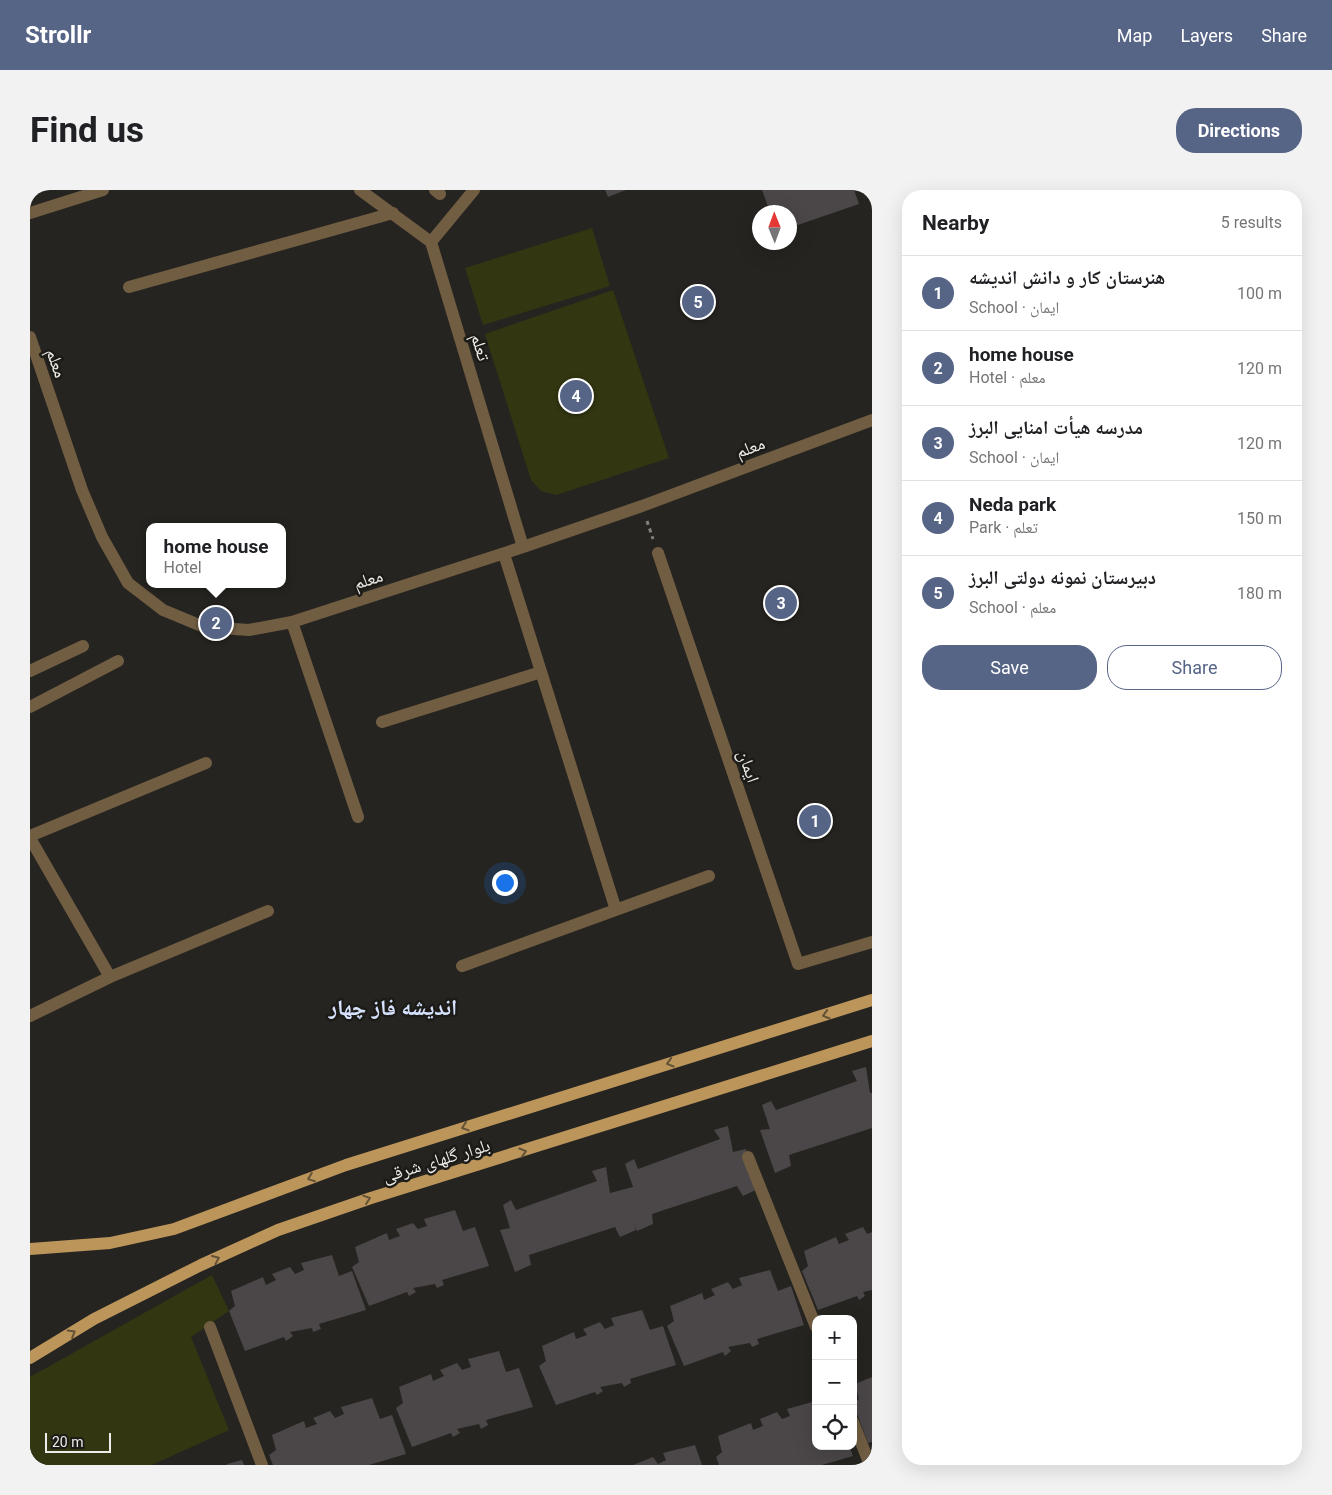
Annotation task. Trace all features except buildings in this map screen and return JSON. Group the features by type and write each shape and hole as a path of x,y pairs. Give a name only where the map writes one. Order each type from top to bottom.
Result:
{"main road":[{"name":"بلوار گلهای شرقی","path":"30,1249 110,1243 174,1229 355,1162 872,1000"},
{"name":"بلوار گلهای شرقی","path":"30,1358 94,1319 278,1230 371,1198 872,1041"}],"street":[{"path":"30,214 103,190"},
{"path":"360,190 431,242 474,190"},
{"path":"129,286 393,213"},
{"name":"تعلم","path":"431,242 524,547"},
{"name":"معلم","path":"30,337 82,490 102,537 128,583 163,610 204,627 249,630 292,622 504,554 642,506 872,420"},
{"name":"ایمان","path":"658,553 798,964 872,942"},
{"path":"504,554 616,910"},
{"path":"292,622 358,817"},
{"path":"30,671 83,646"},
{"path":"30,707 118,661"},
{"path":"382,722 541,672"},
{"path":"110,977 30,837 206,763"},
{"path":"462,966 709,876"},
{"path":"30,1016 110,977 268,911"},
{"path":"748,1157 812,1317"},
{"path":"210,1327 262,1465"},
{"path":"857,1432 870,1465"}],"path":[{"path":"642,506 658,553"}],"green space":[{"path":"592,228 610,286 483,325 465,268"},
{"path":"613,290 669,458 556,495 541,491 531,480 485,334"},
{"path":"212,1275 229,1311 191,1337 229,1430 152,1465 30,1465 30,1377"}],"place":[{"name":"دبیرستان نمونه دولتی البرز","path":"698,302"},
{"name":"Neda park","path":"576,396"},
{"name":"مدرسه هیأت امنایی البرز","path":"781,603"},
{"name":"home house","path":"216,623"},
{"name":"هنرستان کار و دانش اندیشه","path":"815,821"}],"district":[{"name":"اندیشه فاز چهار","path":"393,1007"}]}
